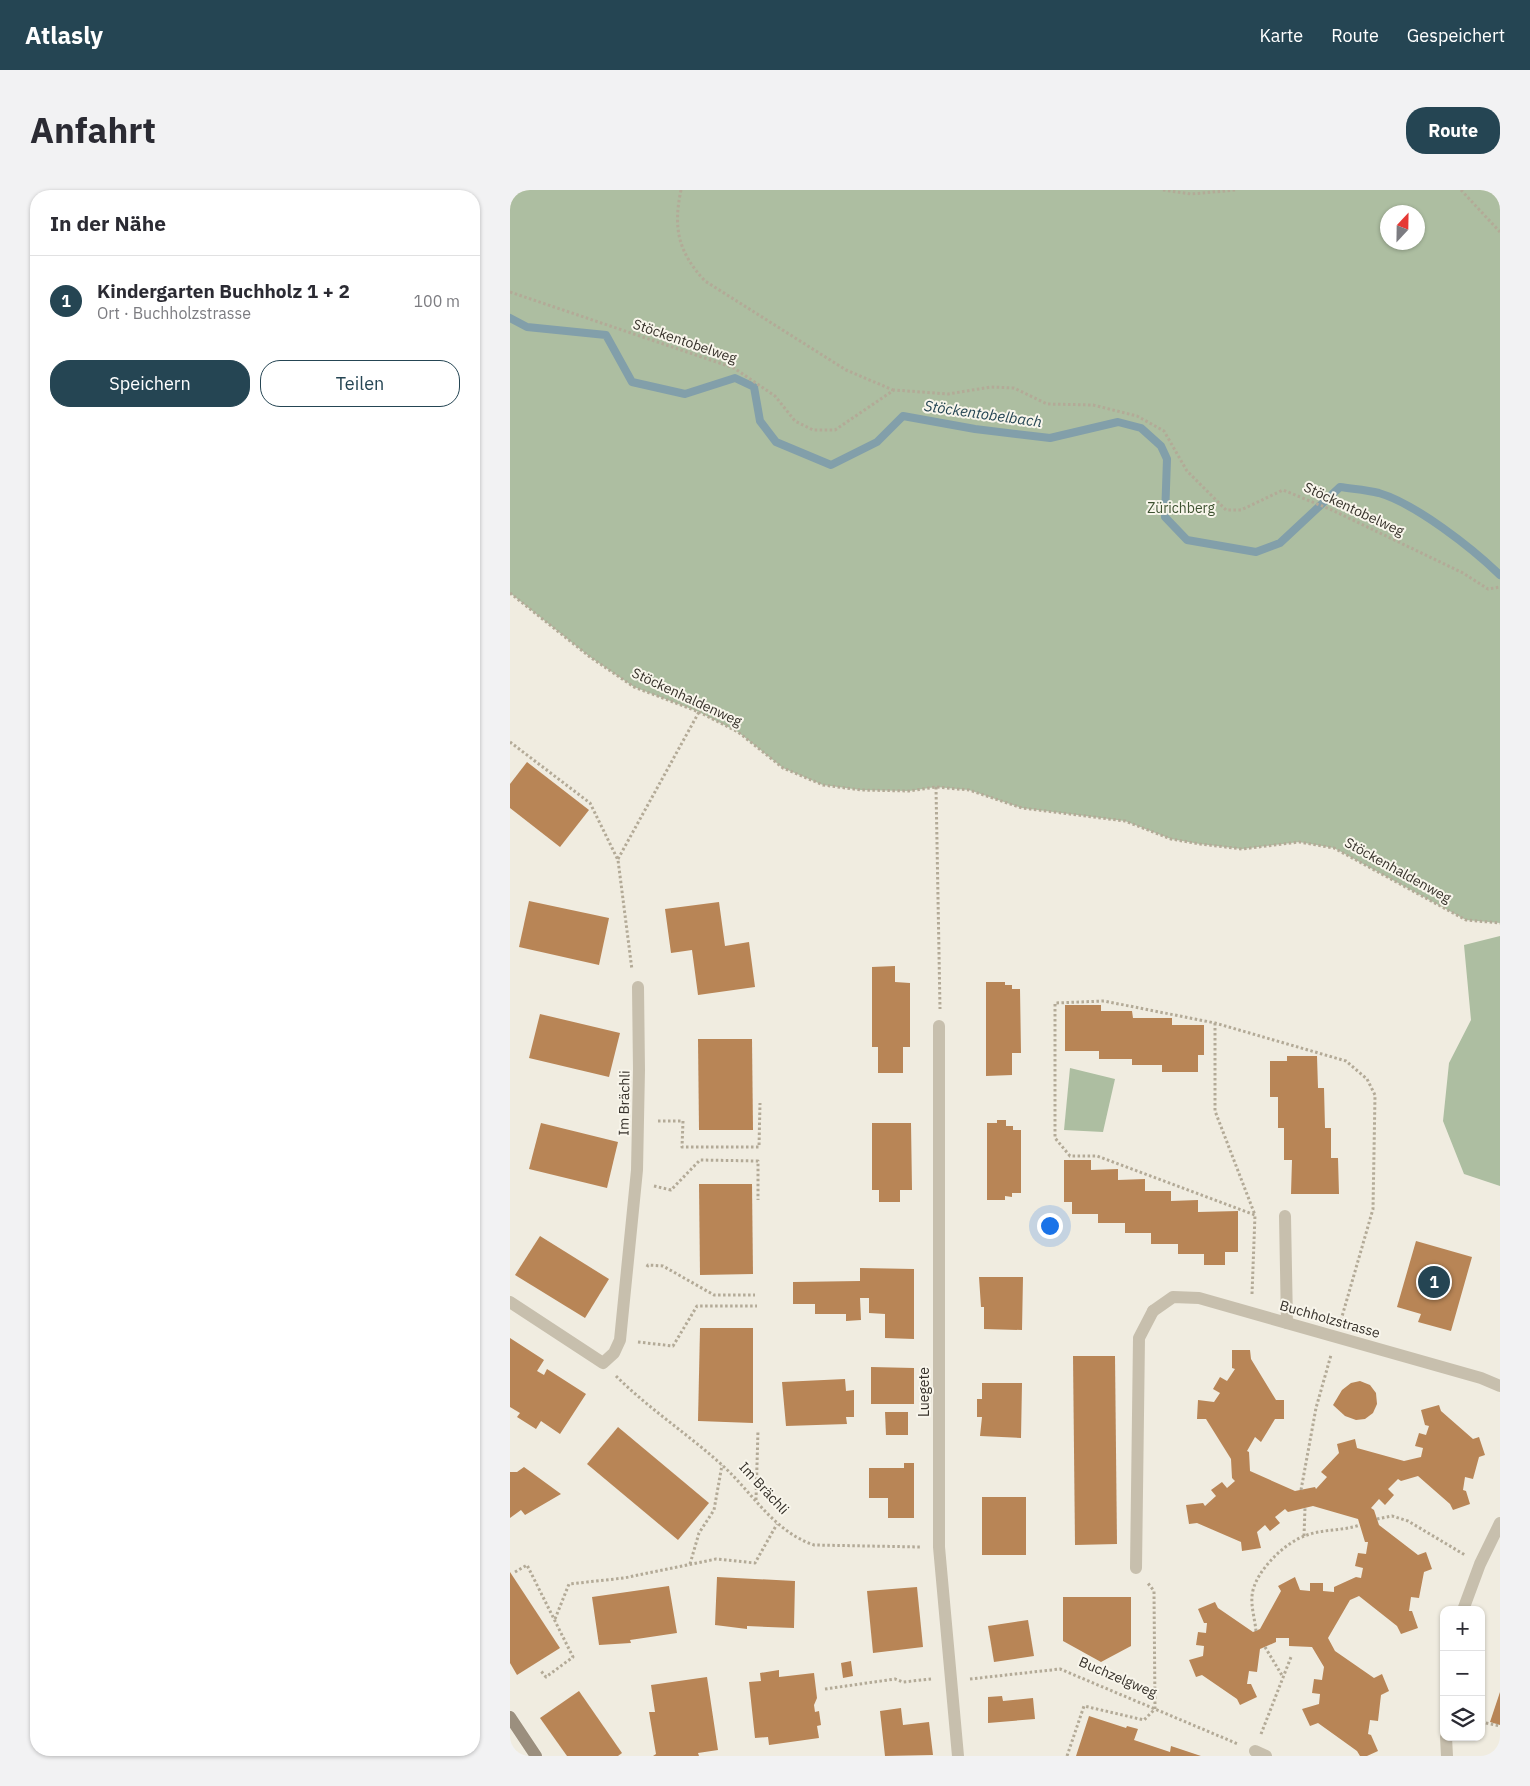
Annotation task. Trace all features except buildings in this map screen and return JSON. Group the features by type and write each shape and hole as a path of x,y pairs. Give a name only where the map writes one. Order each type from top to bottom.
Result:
{"main road":[{"path":"510,1717 536,1756"}],"street":[{"name":"Im Brächli","path":"603,1363 614,1353 620,1340 627,1278 639,1131 638,987"},
{"name":"Luegete","path":"940,1026 939,1547 958,1756"},
{"path":"1285,1216 1287,1323"},
{"name":"Buchholzstrasse","path":"1136,1568 1140,1338 1153,1311 1173,1297 1199,1298 1481,1378 1500,1386"},
{"path":"510,1302 603,1363"},
{"path":"1465,1606 1480,1564 1500,1522"},
{"path":"1446,1741 1447,1756"}],"path":[{"path":"681,190 678,207 678,237 691,267 705,281 846,370 894,390"},
{"path":"1163,190 1191,194 1236,190"},
{"path":"1461,190 1500,232"},
{"name":"Stöckentobelweg","path":"510,292 734,368 775,396 795,421 813,430 835,430 894,390 948,394 991,387 1014,388 1047,404 1093,405 1136,416 1164,431 1187,471 1226,510 1241,510 1283,490 1332,510 1463,573 1488,589 1500,587"},
{"name":"Stöckenhaldenweg","path":"510,592 590,657 634,687 699,712 738,732 783,768 823,785 861,790 909,790 936,787 969,790 1022,808 1125,821 1171,838 1200,844 1242,848 1299,842 1334,848 1466,920 1500,923"},
{"path":"618,860 699,712"},
{"path":"510,742 590,803 618,860 630,965 638,987"},
{"path":"936,787 941,964 940,1026"},
{"path":"1255,1215 1098,1156 1070,1156 1055,1138 1055,1003 1104,1001 1216,1023 1346,1061 1367,1079 1376,1095 1373,1209 1316,1408 1301,1490"},
{"path":"1216,1023 1215,1112 1255,1215 1251,1313"},
{"path":"639,1131 656,1131 658,1121 682,1121 682,1146 759,1147 760,1103"},
{"path":"637,1170 655,1171 654,1186 671,1190 700,1160 758,1161 758,1200"},
{"path":"627,1278 646,1279 648,1265 663,1266 714,1295 755,1295"},
{"path":"620,1340 673,1346 698,1306 757,1306"},
{"name":"Im Brächli","path":"603,1363 628,1387 722,1465 777,1524 800,1540 814,1545 939,1547"},
{"path":"756,1500 758,1430"},
{"path":"690,1564 699,1533 714,1510 722,1465"},
{"path":"1304,1508 1304,1536"},
{"path":"1377,1520 1392,1516 1408,1521 1480,1564"},
{"path":"555,1619 569,1584 624,1578 716,1559 755,1563 777,1524"},
{"path":"1256,1631 1252,1596 1261,1572 1275,1556 1304,1536 1323,1531 1344,1530 1360,1525"},
{"path":"516,1572 527,1565 573,1657 546,1677 541,1671"},
{"path":"1068,1756 1084,1706 1144,1720 1155,1709 1154,1591 1136,1568"},
{"path":"1265,1648 1283,1677"},
{"path":"1260,1754 1283,1677 1291,1657"},
{"name":"Buchzelgweg","path":"825,1689 894,1679 904,1682 1060,1669 1260,1754"},
{"path":"1485,1723 1500,1726"}],"green space":[{"name":"Zürichberg","path":"510,190 1500,190 1500,923 1466,920 1334,848 1299,842 1242,849 1200,844 1171,839 1125,821 1022,808 969,790 936,787 909,791 861,790 823,785 783,768 738,732 699,712 634,687 590,657 510,593"},
{"path":"1500,936 1500,1186 1464,1174 1443,1121 1449,1063 1471,1020 1464,945"},
{"path":"1070,1068 1115,1079 1103,1132 1064,1130"}],"waterway":[{"name":"Stöckentobelbach","path":"510,318 527,327 606,335 632,382 685,394 735,378 754,387 760,421 776,442 831,465 877,442 903,416 975,429 1050,438 1118,422 1141,428 1161,446 1167,459 1165,517 1187,540 1256,552 1280,543 1340,487 1379,493 1410,507 1459,540 1500,575"}],"place":[{"name":"Kindergarten Buchholz 1 + 2","path":"1434,1282"}]}
